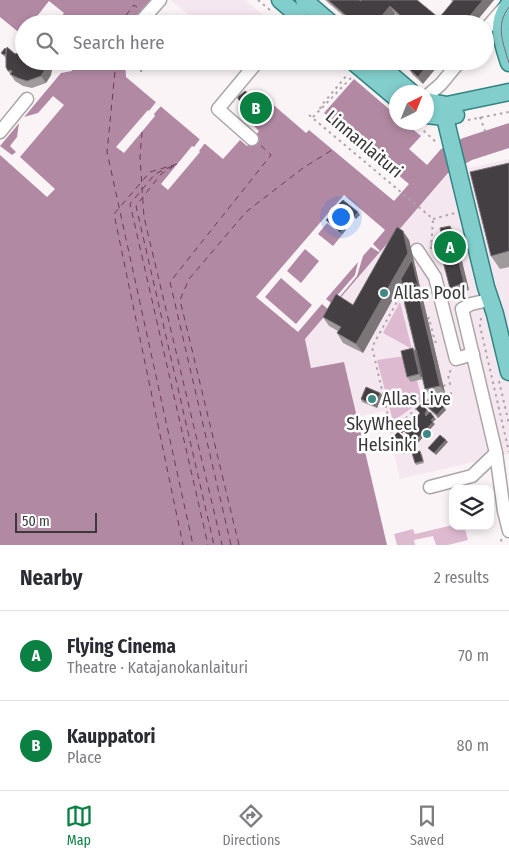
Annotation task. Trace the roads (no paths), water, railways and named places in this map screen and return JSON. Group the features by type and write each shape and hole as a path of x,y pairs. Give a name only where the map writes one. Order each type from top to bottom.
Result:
{"main road":[{"path":"509,4 503,15 500,28 509,63"},
{"path":"297,9 311,15"},
{"path":"354,70 389,93"},
{"path":"386,70 404,85"},
{"path":"438,108 509,92"},
{"path":"438,108 509,103"},
{"path":"438,108 445,144 458,167 484,250 489,311 509,372"}],"street":[{"path":"147,15 160,0"},
{"path":"494,20 509,4"},
{"path":"250,70 218,109 252,138"},
{"path":"434,91 452,70"},
{"path":"0,132 27,99"},
{"path":"417,250 435,277 456,359 473,354"},
{"path":"489,311 471,304 462,309 473,354 503,453 504,511 509,531"},
{"path":"430,487 472,476 503,453"}],"tram line":[{"path":"509,7 501,27 501,34 509,63"}],"place":[{"name":"Kauppatori","path":"256,108"},
{"name":"Flying Cinema","path":"450,247"},
{"name":"Allas Pool","path":"384,293"},
{"name":"Allas Live","path":"372,399"},
{"name":"SkyWheel Helsinki","path":"427,434"}]}
